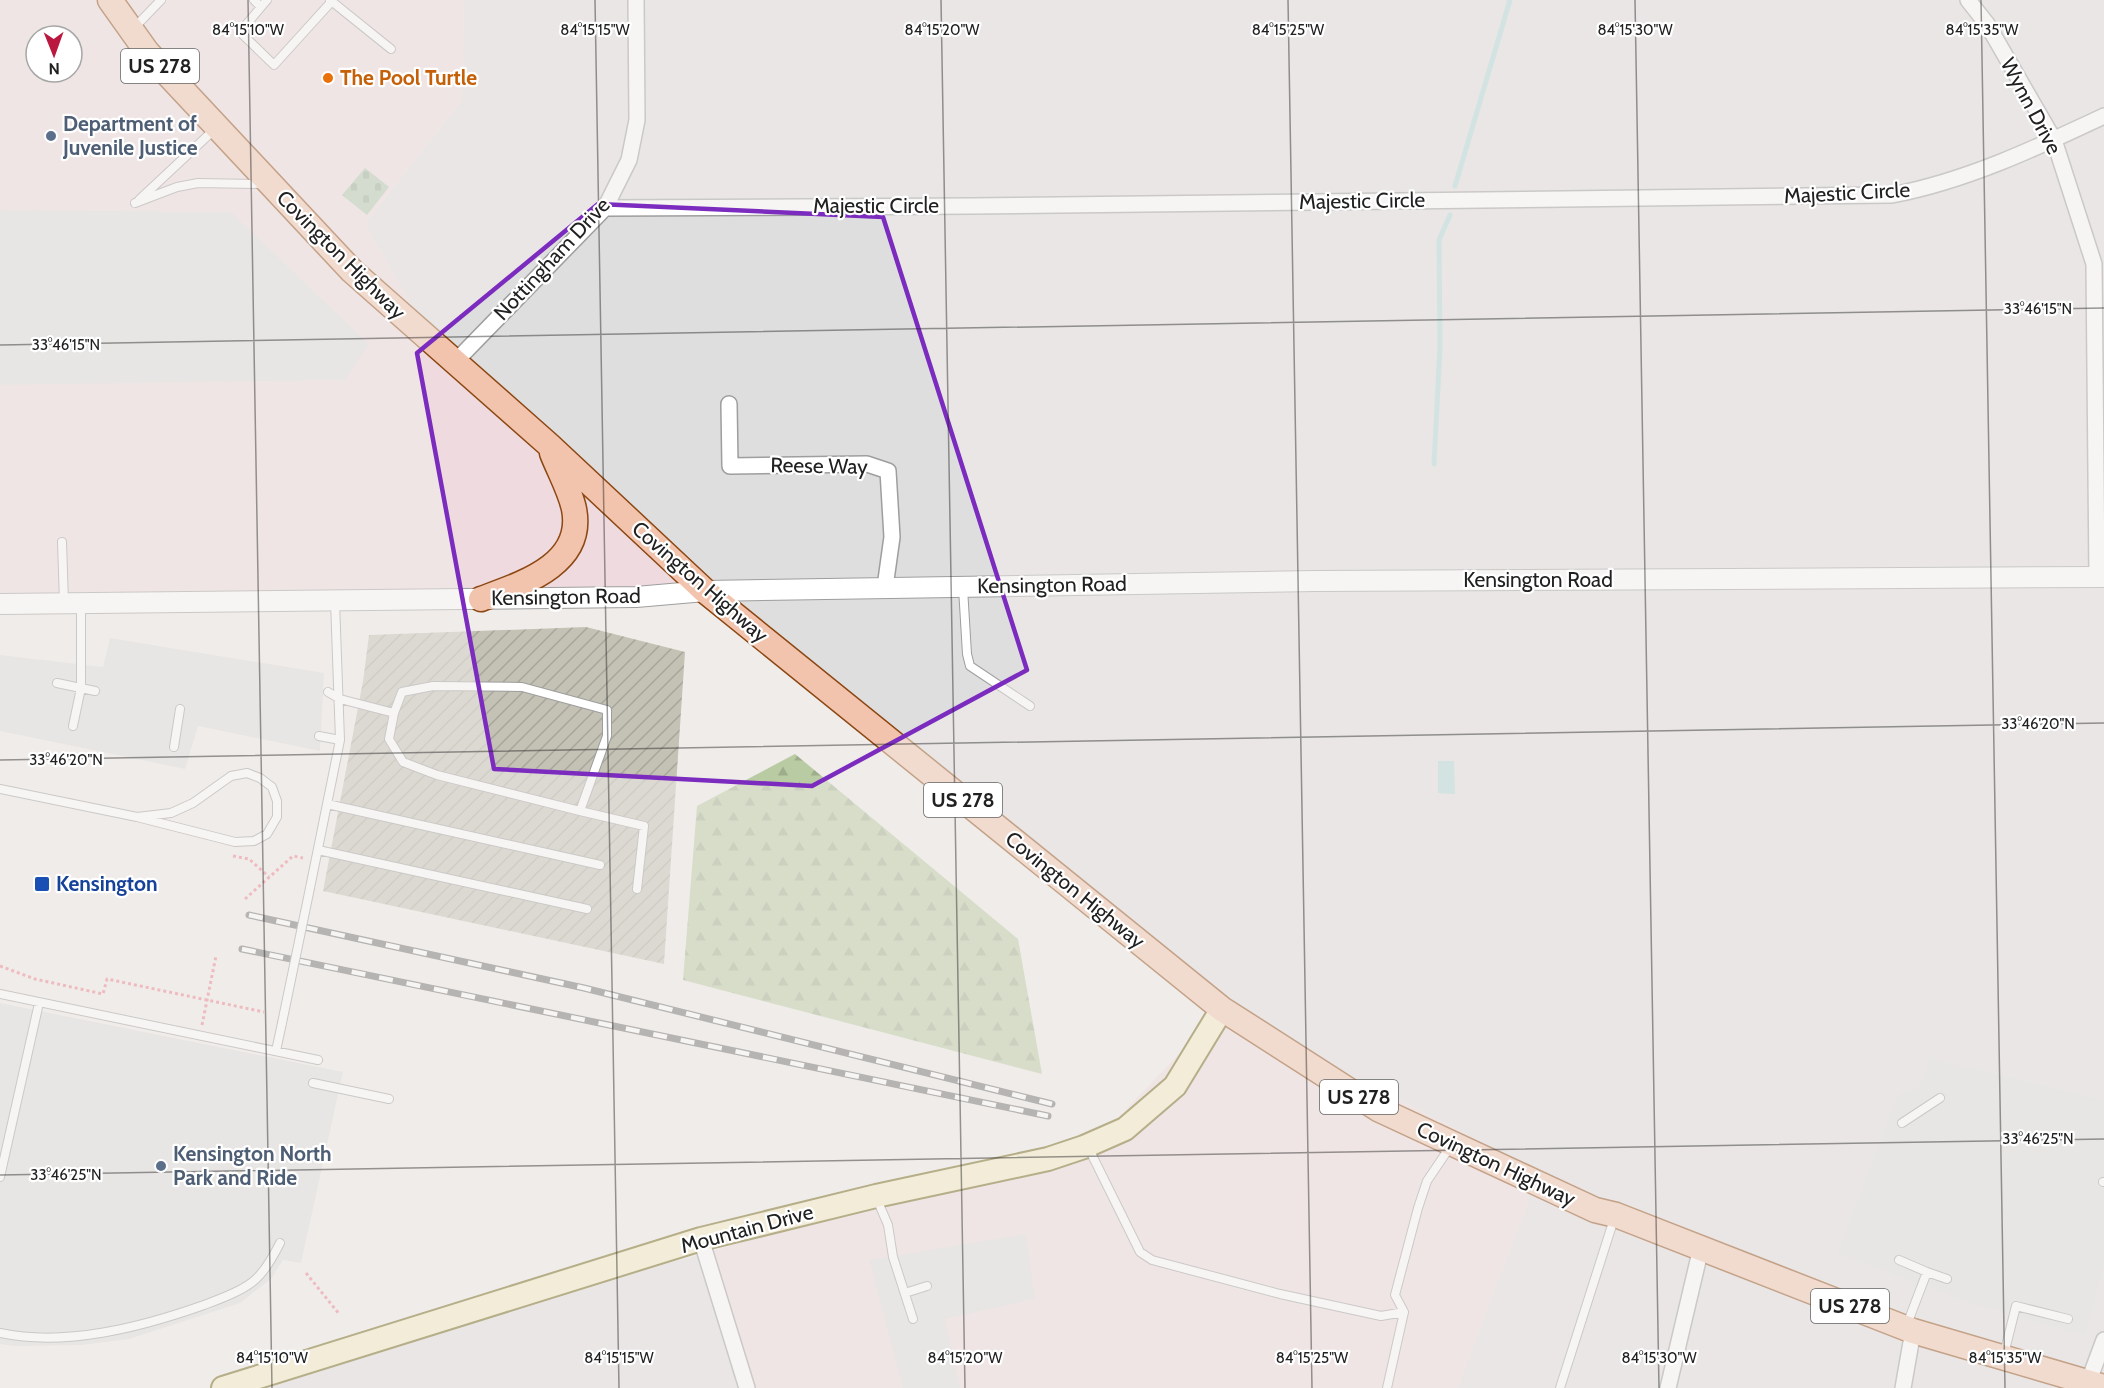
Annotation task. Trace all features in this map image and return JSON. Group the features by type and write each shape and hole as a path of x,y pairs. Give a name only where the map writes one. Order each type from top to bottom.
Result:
{"main road":[{"name":"Covington Highway","path":"110,0 147,52 352,271 549,445 705,591 1222,1009 1378,1109 1595,1210 1616,1215 1909,1330 2096,1385"},
{"path":"481,599 519,584 551,566 570,545 576,526 574,507 549,445"},
{"name":"Mountain Drive","path":"230,1387 701,1239 876,1196 1048,1159 1088,1145 1125,1129 1175,1086 1222,1009"}],"street":[{"name":"Nottingham Drive","path":"454,363 605,208 629,160 637,120 636,0"},
{"name":"Wynn Drive","path":"1968,0 1987,24 2054,140 2094,264 2101,577"},
{"name":"Majestic Circle","path":"605,208 1883,195 1930,186 2001,162 2104,116"},
{"name":"Reese Way","path":"729,404 730,465 867,464 888,471 892,537 885,587"},
{"name":"Kensington Road","path":"0,604 636,597 705,591 1316,580 2101,577"},
{"path":"701,1239 747,1388"},
{"path":"1668,1388 1701,1248"},
{"path":"1904,1388 1909,1330"},
{"path":"2096,1385 2104,1340"}],"lane":[{"path":"132,31 161,0"},
{"path":"254,0 264,3 240,32 274,66 331,1 391,48"},
{"path":"217,127 135,203 177,187 198,183 271,184"},
{"path":"62,542 73,603 81,688 73,726"},
{"path":"963,586 966,646 970,666 1030,706"},
{"path":"276,1051 340,740 335,601"},
{"path":"57,683 94,691"},
{"path":"580,811 608,736 607,710 522,687 433,686 402,692 394,713 389,739 402,762 437,775 580,811 644,826 637,889"},
{"path":"328,692 340,699 394,713"},
{"path":"174,747 180,709"},
{"path":"320,736 340,740"},
{"path":"0,789 137,818 235,842 254,842 267,834 277,817 277,801 272,787 260,778 247,773 231,776 193,803 171,813 137,818"},
{"path":"327,804 600,865"},
{"path":"318,850 587,909"},
{"path":"0,994 318,1060"},
{"path":"0,1177 39,1003"},
{"path":"313,1083 389,1099"},
{"path":"1902,1123 1940,1098"},
{"path":"1387,1388 1404,1312 1395,1295 1418,1208 1428,1181 1452,1143"},
{"path":"1088,1145 1140,1252 1152,1260 1280,1294 1381,1316 1404,1312"},
{"path":"876,1196 888,1225 893,1257 913,1319"},
{"path":"1560,1388 1616,1215"},
{"path":"0,1333 44,1337 88,1334 176,1314 224,1298 256,1279 280,1243"},
{"path":"1899,1260 1947,1279"},
{"path":"1909,1330 1927,1272"},
{"path":"904,1293 927,1286"},
{"path":"2003,1357 2016,1306 2068,1319"}],"path":[{"path":"227,854 249,859 269,877"},
{"path":"245,899 293,856 316,861"},
{"path":"200,1035 216,956"},
{"path":"0,966 35,980 103,994 106,978 264,1012"},
{"path":"306,1273 340,1315"}],"highlighted area":[{"path":"598,204 883,217 1027,670 812,786 494,769 417,353"}],"shaded area":[{"path":"0,0 464,0 462,100 365,224 448,369 705,591 0,613"},
{"path":"464,0 2104,0 2104,1388 1457,1388 1527,1205 1534,1169 1222,1009 448,369 365,224 462,100"},
{"path":"0,210 231,212 369,344 345,380 0,385"},
{"path":"586,627 685,652 664,964 323,891 363,681 369,635"},
{"path":"110,638 324,673 320,751 198,726 185,769 0,731 0,655 103,667"},
{"name":"Kensington North Park and Ride","path":"0,1003 343,1072 301,1263 283,1260 271,1279 240,1303 129,1339 82,1345 14,1346 0,1344"},
{"path":"1222,1009 1534,1169 1527,1205 1457,1388 743,1388 698,1255 1092,1145"},
{"path":"1930,1059 2104,1101 2104,1264 2085,1335 1972,1303 1838,1253 1898,1095 1919,1088"},
{"path":"1026,1234 1035,1299 945,1319 960,1388 903,1388 869,1260"},
{"path":"698,1255 743,1388 220,1388 313,1360"}],"green space":[{"path":"365,168 389,187 367,215 342,195"},
{"path":"795,754 1018,939 1042,1074 683,980 697,806"}],"water":[{"path":"1438,761 1454,761 1455,794 1438,793"}],"waterway":[{"path":"1455,186 1510,0"},
{"path":"1434,464 1440,347 1439,240 1450,215"}],"railway":[{"path":"249,915 584,988 1052,1104"},
{"path":"242,949 1048,1116"}],"place":[{"name":"The Pool Turtle","path":"328,78"},
{"name":"Department of Juvenile Justice","path":"51,136"},
{"name":"Kensington","path":"42,884"},
{"name":"Kensington North Park and Ride","path":"161,1166"}]}
